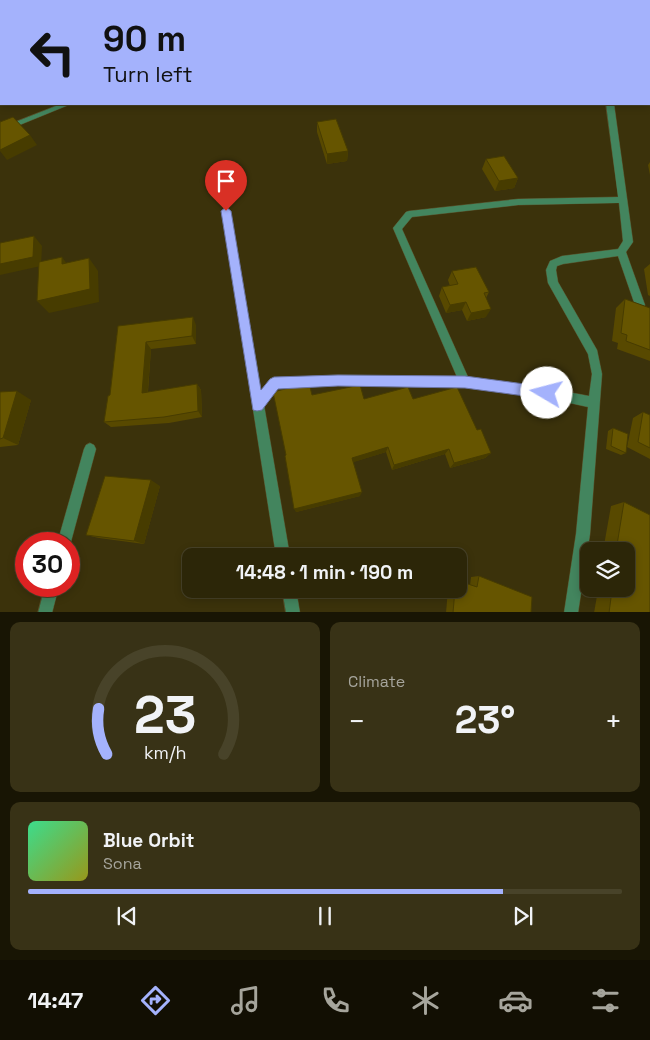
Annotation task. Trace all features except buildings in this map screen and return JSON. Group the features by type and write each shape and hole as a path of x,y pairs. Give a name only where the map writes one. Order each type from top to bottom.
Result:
{"street":[{"path":"0,131 65,105"},
{"path":"571,612 583,534 597,374 593,353 553,283 551,270 553,264 562,260 621,252 628,242 610,105"},
{"path":"465,382 397,228 402,220 409,214 518,202 623,200"},
{"path":"226,211 282,548"},
{"path":"621,252 640,305"},
{"path":"257,405 274,383 338,380 465,382 547,393 595,403"},
{"path":"67,532 90,449"},
{"path":"45,612 49,597"},
{"path":"291,598 293,612"}],"route":[{"path":"226,211 257,405 274,383 338,380 465,382 547,393"}]}
